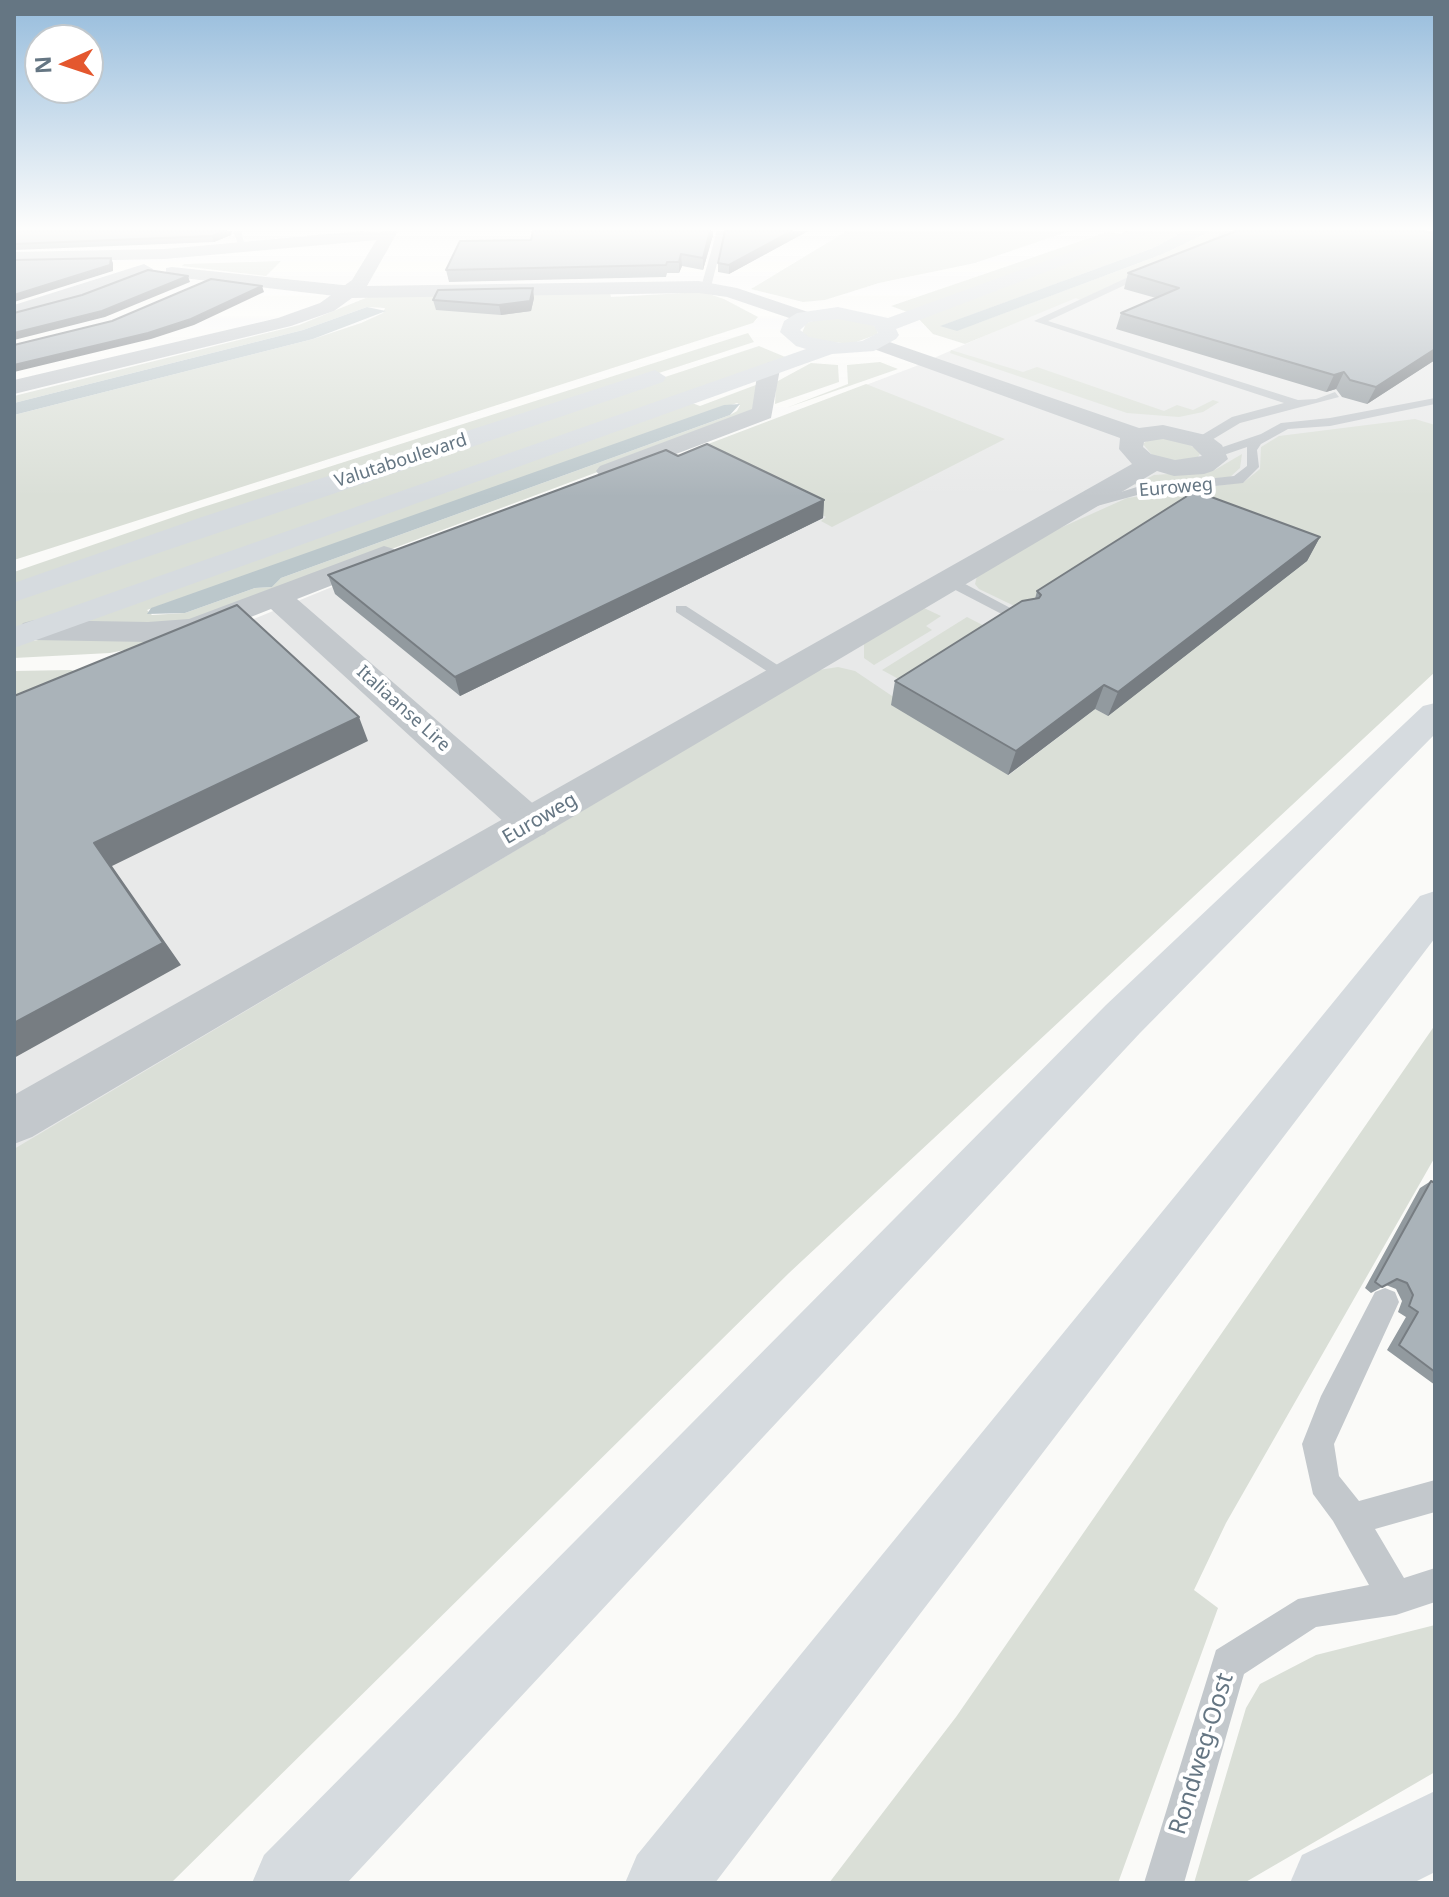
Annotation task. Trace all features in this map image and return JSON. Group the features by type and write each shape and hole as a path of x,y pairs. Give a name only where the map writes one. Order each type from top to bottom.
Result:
{"main road":[{"path":"810,320 787,330 803,342 828,348 882,335 921,320"},
{"path":"864,320 882,335"},
{"name":"Valutaboulevard","path":"24,634 828,348"},
{"name":"Valutaboulevard","path":"14,593 254,509 683,368"},
{"path":"292,1883 1112,1030 1435,714"},
{"path":"665,1883 1435,907"},
{"path":"1330,1883 1435,1830"}],"street":[{"path":"14,387 291,320"},
{"path":"771,320 787,330"},
{"path":"882,335 1137,436"},
{"path":"585,480 763,413 769,369"},
{"name":"Euroweg","path":"1153,432 1200,443 1211,463 1196,468 1152,463 1131,449 1131,440 1153,432"},
{"name":"Euroweg","path":"14,1121 1152,463"},
{"name":"Valutaboulevard","path":"24,634 194,628 408,546"},
{"name":"Italiaanse Lire","path":"275,596 531,824"}],"lane":[{"path":"1042,320 1039,321 1107,342 1245,393 1318,402 1335,395"},
{"path":"1107,342 1108,338 1125,332 1119,337 1124,344 1294,399 1321,391"},
{"path":"1245,393 1267,388"},
{"name":"Euroweg","path":"1200,443 1229,423 1294,399"},
{"path":"1264,436 1350,399"},
{"path":"1285,426 1398,410 1435,401"},
{"name":"Euroweg","path":"1200,443 1215,417 1231,408"},
{"name":"Euroweg","path":"1200,443 1264,436"},
{"name":"Euroweg","path":"1063,512 1140,490 1238,480 1253,467 1251,450 1264,436"},
{"path":"947,580 1023,619"},
{"path":"681,609 785,675"},
{"path":"1385,1302 1332,1407 1318,1444 1324,1483 1351,1520 1396,1598"},
{"path":"1351,1520 1435,1496"},
{"name":"Rondweg-Oost","path":"1164,1883 1229,1663 1310,1611 1396,1598 1435,1585"}],"shaded area":[{"path":"313,320 332,320 303,330 14,403 14,396"},
{"path":"332,320 364,320 313,339 14,415 14,403 303,330"},
{"path":"369,320 756,320 753,323 14,560 14,415 313,339"},
{"path":"819,320 865,321 876,327 878,334 851,344 812,340 802,333 806,323"},
{"path":"919,320 959,320 941,326 975,324 987,320 1024,320 965,344 933,334"},
{"path":"958,320 988,320 957,331 940,326"},
{"path":"1021,320 1435,320 1435,554 14,1782 14,717 327,589 916,366"},
{"path":"748,333 754,342 294,492 14,589 14,572 197,509"},
{"path":"759,346 790,359 14,634 14,597 337,485"},
{"path":"951,350 1023,372 1037,367 1164,411 1177,405 1193,410 1213,400 1219,402 1203,412 1179,417 1127,413 950,353"},
{"path":"880,362 898,369 786,408 848,384 847,365"},
{"path":"811,363 838,365 839,382 775,404 776,382"},
{"path":"761,383 760,400 750,415 199,621 152,627 70,620 692,403 700,406","holes":["737,403 740,405 730,415 281,578 272,587 255,588 185,613 152,615 147,610"]},
{"path":"866,384 1005,439 832,527 821,521 826,517 695,453 666,460"},
{"path":"740,404 730,415 281,578 272,587 255,588 185,613 147,614 151,608 724,405"},
{"path":"1415,419 1435,425 1435,672 789,1273 171,1883 14,1883 14,1149 819,670 838,667 855,671 1009,775 1095,709 1108,716 1031,614 979,589 975,584 977,576 1058,529 1127,498 1244,482 1260,469 1261,447 1279,436"},
{"path":"1151,438 1178,439 1199,450 1200,454 1197,458 1171,461 1153,456 1143,444"},
{"path":"1242,454 1240,468 1230,477 1134,485 1154,475 1213,471"},
{"path":"924,608 941,616 926,626 932,630 874,665 864,658 864,643"},
{"path":"967,617 1000,634 917,689 882,670"},
{"path":"44,639 149,640 144,646 110,653 14,658 14,644"},
{"path":"14,671 78,672 14,719"},
{"path":"1435,1025 1435,1157 1226,1523 1194,1590 1218,1608 1118,1883 829,1883 956,1717"},
{"path":"1435,1625 1435,1772 1244,1883 1194,1883 1246,1708 1260,1684 1316,1655"}],"building":[{"path":"14,320 68,320 14,333"},
{"path":"189,320 148,333 14,365 14,345 112,321"},
{"path":"1143,320 1435,320 1435,349 1376,387 1350,380 1344,372 1334,375"},
{"path":"707,444 824,500 455,677 328,575 666,450 678,456"},
{"path":"1195,491 1320,537 1118,692 1104,685 1016,751 895,681 1022,601 1039,598 1041,595 1037,591"},
{"path":"237,605 359,717 94,843 163,943 14,1023 14,696"},
{"path":"1431,1181 1435,1183 1435,1372 1399,1345 1418,1312 1409,1306 1413,1295 1407,1283 1397,1279 1382,1287 1375,1282"}]}
